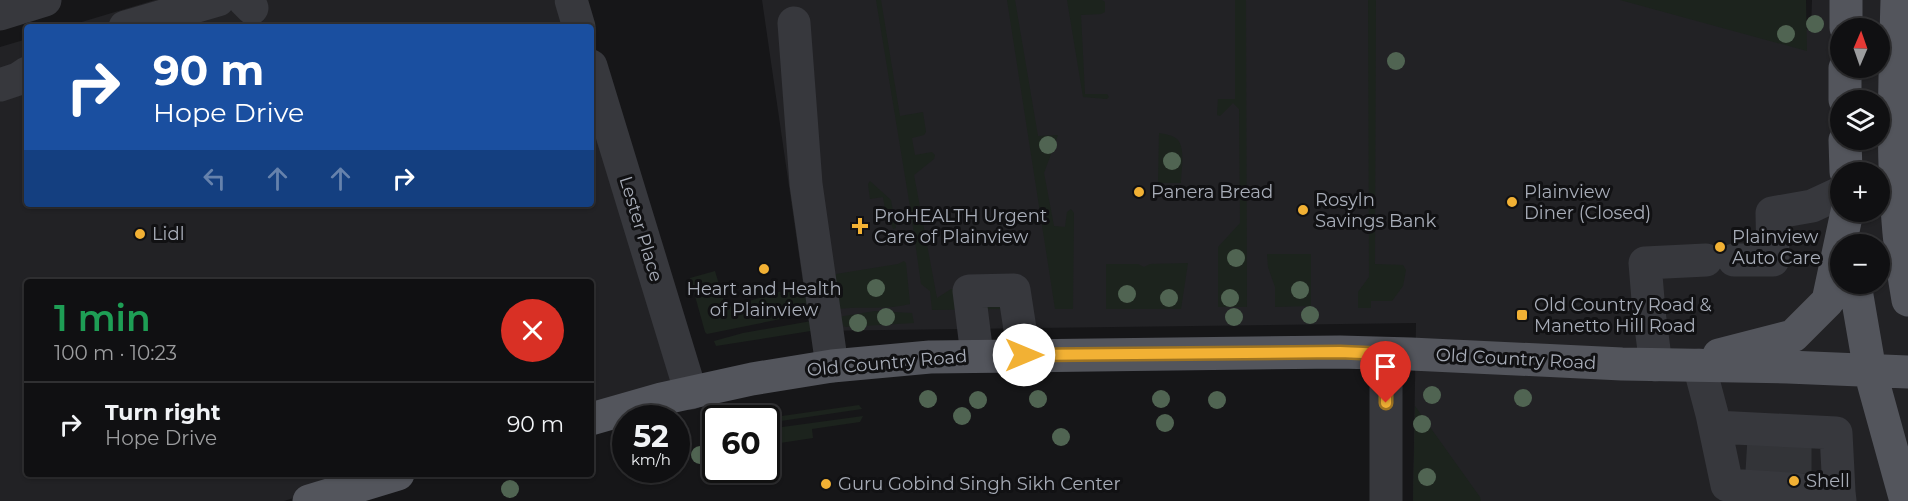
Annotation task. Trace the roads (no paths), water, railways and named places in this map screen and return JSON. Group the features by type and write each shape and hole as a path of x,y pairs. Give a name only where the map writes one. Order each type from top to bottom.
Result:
{"main road":[{"path":"1846,0 1846,18"},
{"path":"1897,0 1894,159 1902,267 1908,300"},
{"path":"1678,365 1793,336 1828,301 1845,222"},
{"path":"1857,294 1870,370 1906,501"},
{"name":"Old Country Road","path":"594,418 752,379 832,366 977,355 1340,352 1908,372"},
{"path":"309,501 388,477"}],"street":[{"path":"1,10 45,0"},
{"path":"135,24 218,0"},
{"path":"571,0 578,24"},
{"path":"794,23 806,184 832,366"},
{"path":"0,85 18,79 24,74"},
{"name":"Lester Place","path":"594,76 691,393"},
{"path":"1715,427 1780,435 1836,433 1840,497 1794,481 1761,480 1727,485 1715,427 1649,312 1645,263 1773,260 1772,213 1812,206 1830,198"},
{"path":"977,355 969,291 1014,291 1024,355"},
{"path":"1386,354 1386,501"}],"tunnel":[{"path":"1762,472 1764,438"},
{"path":"1795,440 1795,473"}],"place":[{"name":"Panera Bread","path":"1139,192"},
{"name":"Plainview Diner (Closed)","path":"1512,202"},
{"name":"Rosyln Savings Bank","path":"1303,210"},
{"name":"ProHEALTH Urgent Care of Plainview","path":"860,226"},
{"name":"Lidl","path":"140,234"},
{"name":"Plainview Auto Care","path":"1720,247"},
{"name":"Heart and Health of Plainview","path":"764,269"},
{"name":"Old Country Road & Manetto Hill Road","path":"1522,315"},
{"name":"Shell","path":"1794,481"},
{"name":"Guru Gobind Singh Sikh Center","path":"826,484"}]}
